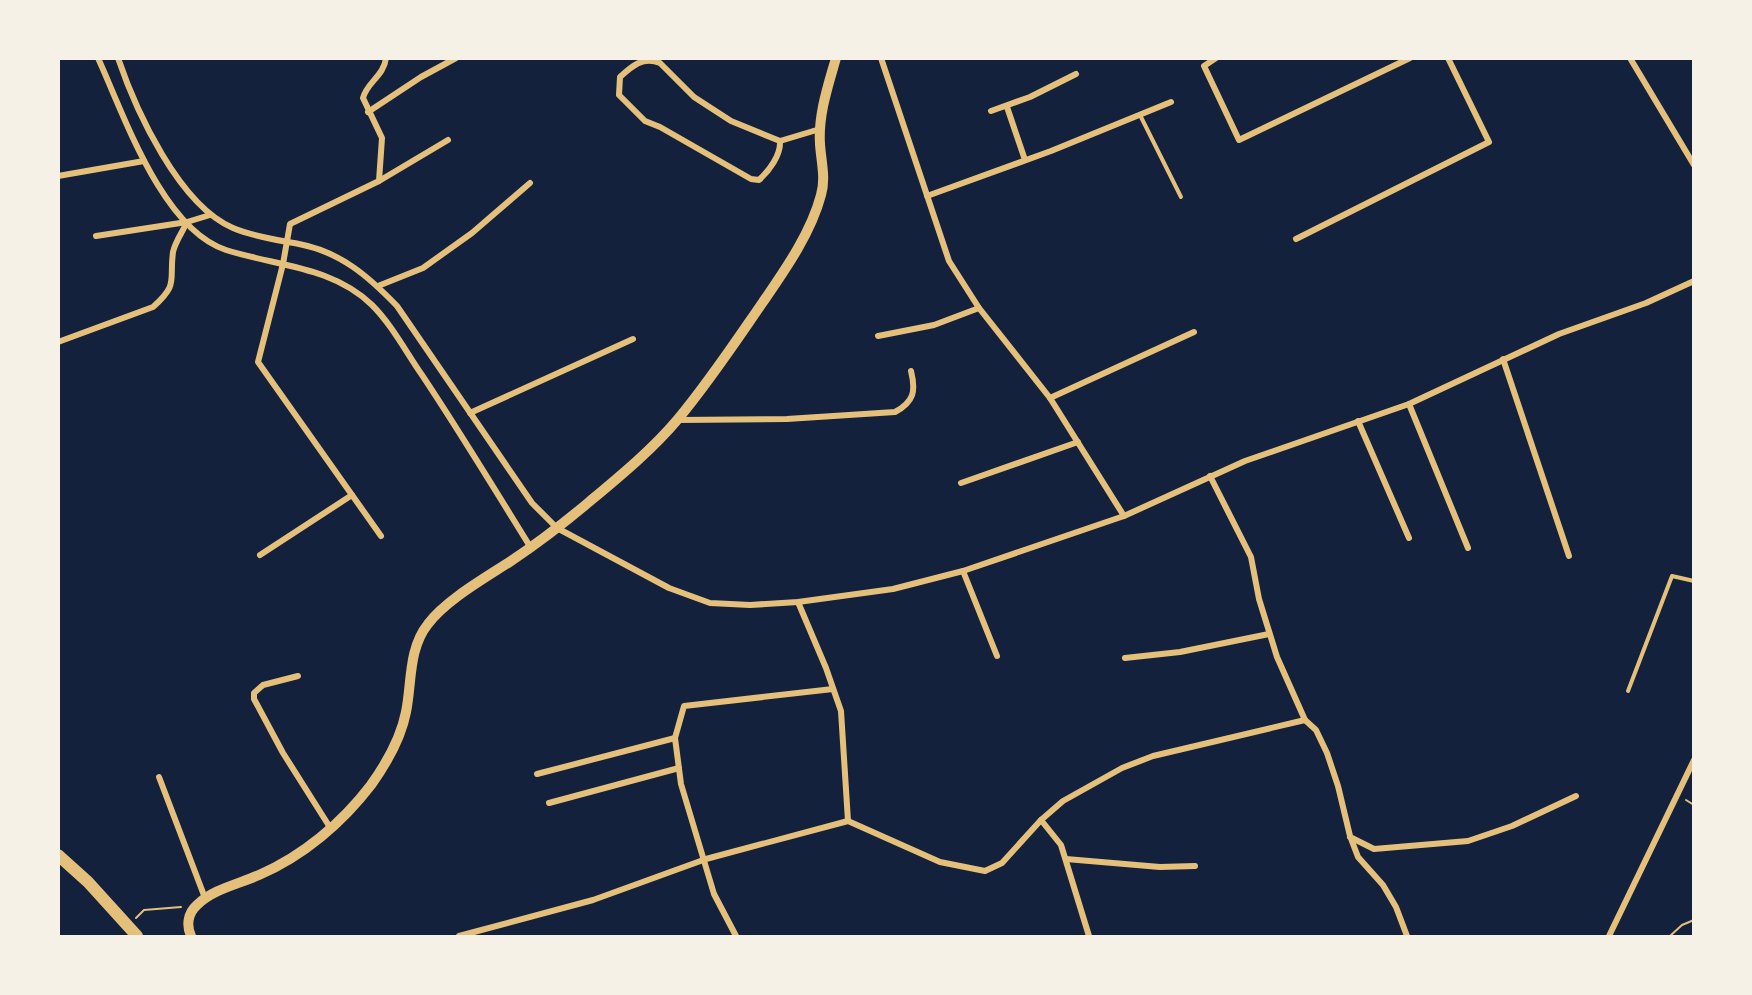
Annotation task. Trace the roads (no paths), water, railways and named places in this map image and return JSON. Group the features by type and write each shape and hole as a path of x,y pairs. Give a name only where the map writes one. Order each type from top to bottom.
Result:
{"main road":[{"path":"58,855 88,882 137,936"}],"street":[{"path":"98,58 161,192 187,222 205,240 226,250 321,273 350,288 372,306 462,435 531,548"},
{"path":"118,58 126,82 153,136 179,179 210,215 232,228 342,258 378,286 397,306 532,503 557,528 669,588 710,603 750,605 798,602 893,589 963,571 1124,516 1210,476 1409,404 1453,385 1503,358 1560,334 1646,303 1694,281"},
{"path":"379,181 382,138 363,98 365,92 383,71 386,58"},
{"path":"368,112 421,77 456,58"},
{"path":"191,936 189,916 194,907 205,898 262,874 331,829 372,783 394,747 406,713 408,680 416,645 427,624 445,608 531,548 591,501 677,420 780,277 815,214 822,192 821,129 824,101 836,58"},
{"path":"881,58 949,261 980,308 1050,398 1124,516"},
{"path":"1216,58 1204,66 1239,140 1410,58"},
{"path":"1296,239 1489,142 1448,58"},
{"path":"1630,58 1694,165"},
{"path":"780,141 781,149 766,174 759,180 751,179 634,113 619,95 620,77 638,63 654,60 660,63 687,91 731,121 780,141 821,129"},
{"path":"991,111 1007,107 1076,74"},
{"path":"927,196 1171,102"},
{"path":"1007,107 1024,160"},
{"path":"381,536 258,362 283,264 290,224 379,181 448,140"},
{"path":"58,176 144,160"},
{"path":"378,286 423,268 472,234 530,183"},
{"path":"96,236 187,222 210,215"},
{"path":"58,342 153,307 164,297 174,275 173,251 187,222"},
{"path":"878,336 934,325 980,308"},
{"path":"1050,398 1194,332"},
{"path":"470,412 633,339"},
{"path":"1503,358 1569,556"},
{"path":"677,420 788,419 895,412 906,406 913,396 915,387 911,371"},
{"path":"1409,404 1468,548"},
{"path":"1358,421 1409,538"},
{"path":"960,483 1078,442"},
{"path":"1210,476 1251,556 1269,634 1305,720 1316,730 1327,753 1358,857 1383,885 1396,907 1407,936"},
{"path":"260,555 352,495"},
{"path":"963,571 997,656"},
{"path":"798,602 841,711 848,821"},
{"path":"1125,658 1180,652 1269,634"},
{"path":"298,676 263,685 254,693 254,699 283,753 331,829"},
{"path":"736,936 714,894 706,859 681,784 675,738 684,706 833,689"},
{"path":"459,936 593,900 706,859 848,821 940,862 985,871 1002,862 1041,820 1064,801 1153,756 1305,720"},
{"path":"537,774 675,738"},
{"path":"1610,936 1694,760"},
{"path":"549,803 679,768"},
{"path":"159,777 205,898"},
{"path":"1350,836 1374,849 1468,842 1512,826 1576,796"},
{"path":"1041,820 1061,845 1089,936"},
{"path":"1066,859 1160,867 1195,867"}],"lane":[{"path":"1140,115 1181,197"},
{"path":"1628,691 1672,576 1694,581"}]}
